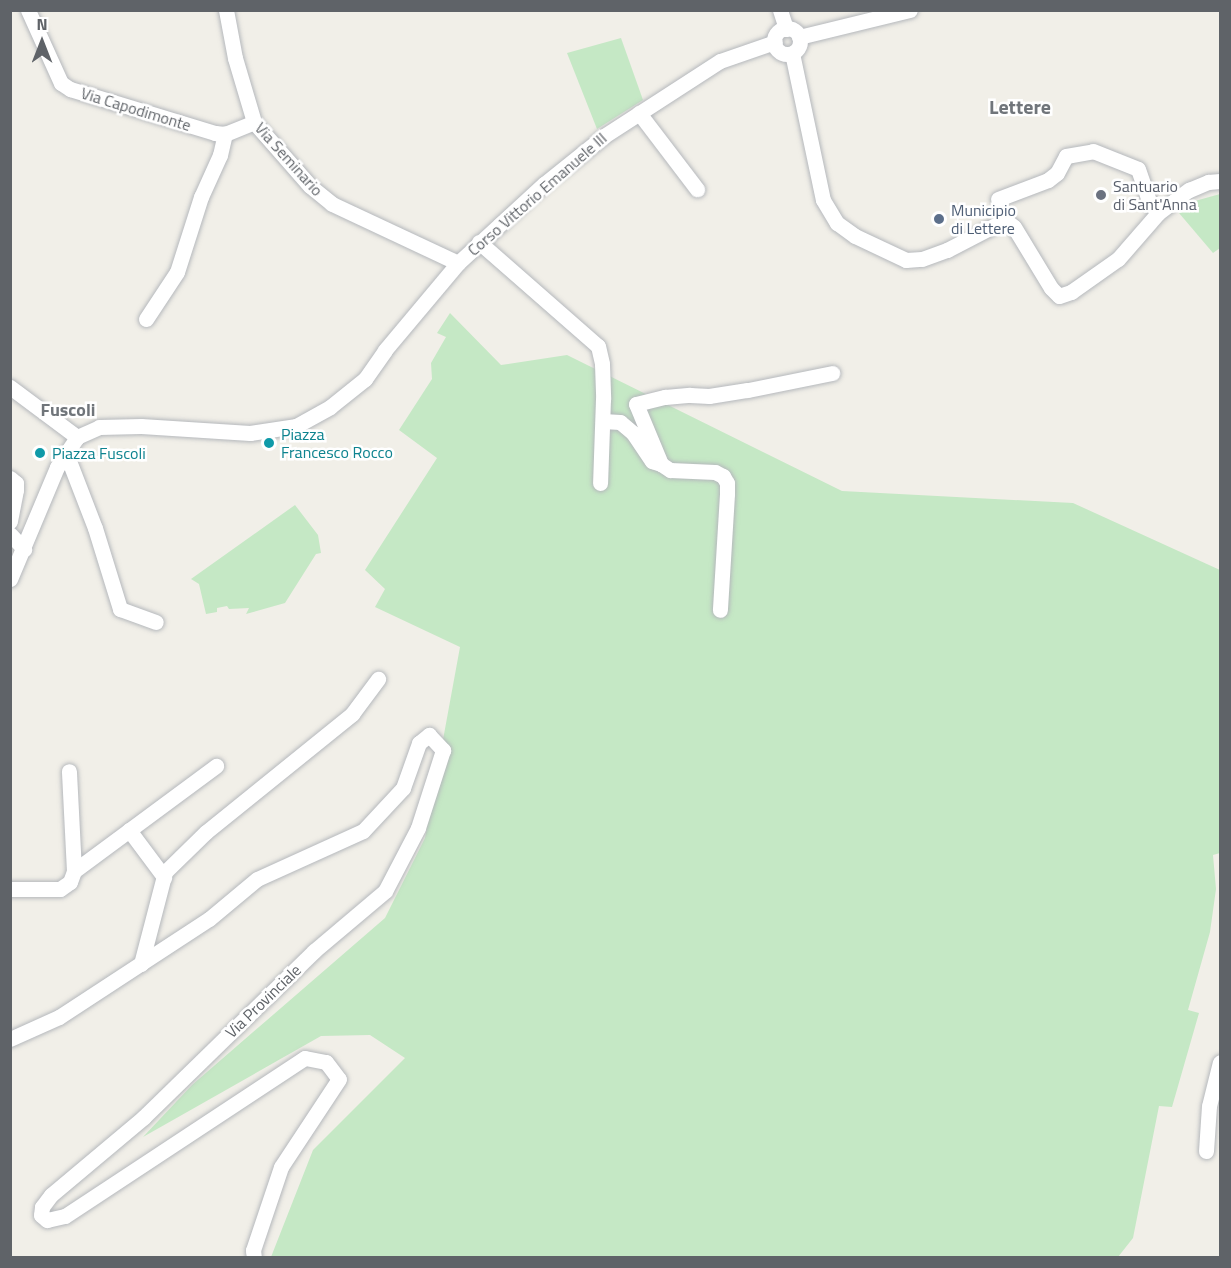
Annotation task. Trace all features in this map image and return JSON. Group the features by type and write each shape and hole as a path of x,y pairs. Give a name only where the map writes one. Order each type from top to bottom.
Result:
{"street":[{"name":"Via Capodimonte","path":"28,10 61,83 70,89 201,129 225,134"},
{"name":"Via Seminario","path":"226,10 235,58 254,122 310,186 325,200 369,224 458,263"},
{"path":"780,10 786,29"},
{"path":"799,37 910,10"},
{"path":"786,29 796,32 799,37 798,48 792,53 786,54 778,51 775,42 776,35 786,29"},
{"name":"Corso Vittorio Emanuele III","path":"77,436 99,427 141,426 250,433 296,426 330,407 364,379 385,350 478,242 559,172 604,136 720,61 775,42"},
{"path":"792,53 823,200 837,223 855,236 906,260 922,259 948,250 1005,220 1014,227 1051,288 1059,296 1071,292 1118,259 1158,213 1189,190 1208,182 1221,181"},
{"path":"639,113 697,189"},
{"path":"146,319 177,272 201,197 220,155 225,134 254,122"},
{"path":"998,199 1048,180 1057,173 1066,156 1093,151 1138,169 1149,201 1158,213"},
{"path":"478,242 598,346 602,364 603,421 600,483"},
{"path":"662,464 636,404 665,397 690,394 709,396 748,390 832,373"},
{"path":"10,387 77,436 57,466 10,579"},
{"path":"603,421 620,422 633,433 651,461 662,464 670,470 715,472 723,476 727,483 720,610"},
{"path":"66,453 95,528 120,609 156,622"},
{"path":"10,478 16,483 16,490 10,521"},
{"path":"10,534 24,549"},
{"path":"141,964 164,877 206,832 352,714 378,679"},
{"name":"Via Provinciale","path":"10,1039 58,1017 141,964 208,919 257,879 363,831 403,788 419,743 429,735 443,750 418,828 385,891 314,951 144,1117 51,1195 42,1207 41,1215 46,1220 65,1216 305,1058 326,1062 339,1079 281,1167 253,1250 254,1257"},
{"path":"74,871 216,766"},
{"path":"10,889 60,889 70,882 74,871 69,771"},
{"path":"129,830 164,877"},
{"path":"1206,1150 1209,1106 1221,1062"}],"green space":[{"path":"621,38 643,100 597,129 567,53"},
{"path":"1220,194 1220,248 1213,253 1179,213 1195,201"},
{"path":"450,313 501,365 567,355 842,491 1073,503 1220,570 1220,853 1213,855 1216,889 1210,932 1188,1010 1199,1013 1172,1107 1159,1106 1133,1238 1118,1257 271,1257 313,1150 405,1058 370,1035 321,1036 143,1137 192,1085 385,918 425,838 460,647 375,607 385,589 365,570 437,458 399,430 432,379 431,363 446,337 437,333"},
{"path":"295,505 318,535 321,553 316,554 285,603 246,614 249,608 229,609 227,606 217,608 217,612 206,614 199,584 191,579"}],"place":[{"name":"Santuario di Sant'Anna","path":"1101,195"},
{"name":"Municipio di Lettere","path":"939,219"},
{"name":"Piazza Francesco Rocco","path":"269,443"},
{"name":"Piazza Fuscoli","path":"40,453"}],"district":[{"name":"Lettere","path":"1020,106"},
{"name":"Fuscoli","path":"68,410"}]}
